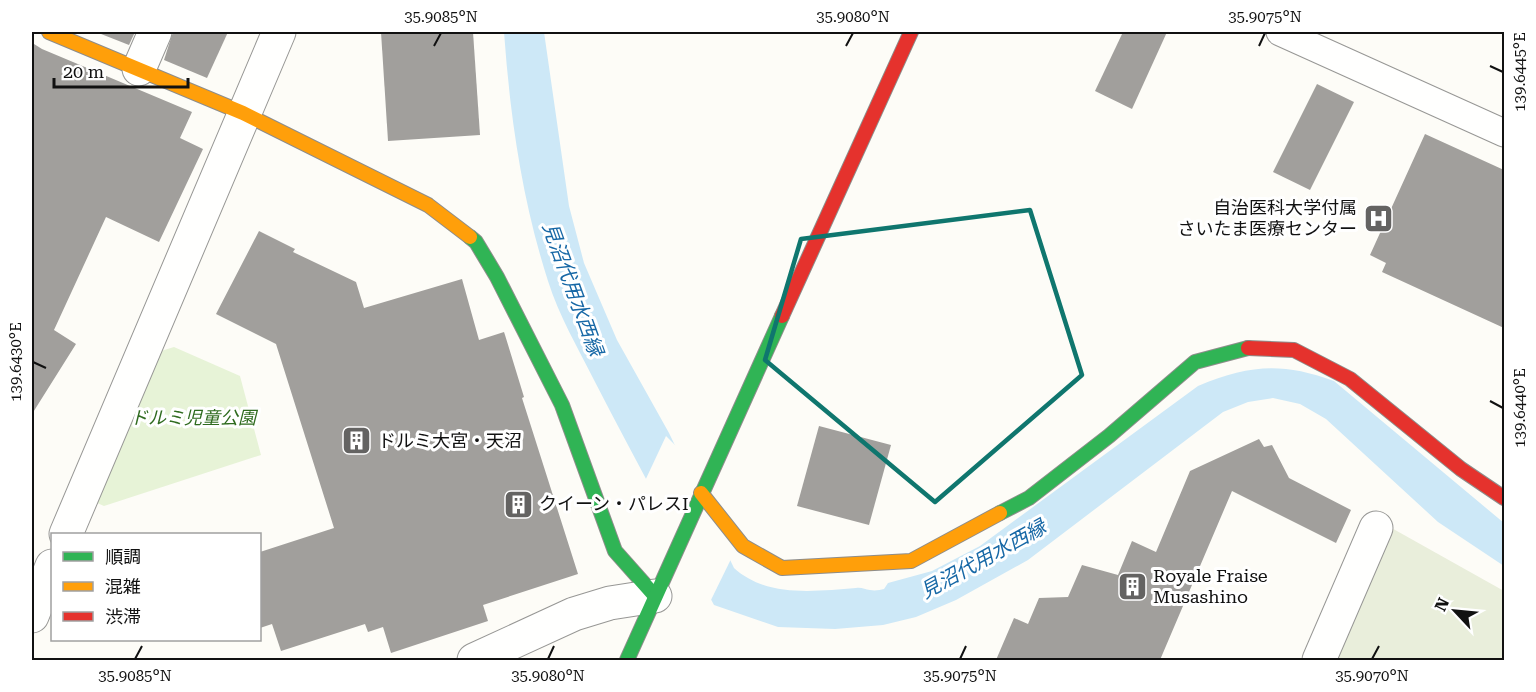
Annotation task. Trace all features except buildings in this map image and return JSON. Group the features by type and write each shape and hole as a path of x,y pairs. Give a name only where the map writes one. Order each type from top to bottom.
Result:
{"street":[{"path":"49,32 243,113 428,205 476,242 562,405 615,551 660,584"},
{"path":"139,69 155,32"},
{"path":"66,533 279,32"},
{"path":"627,660 703,487 911,32"},
{"path":"703,487 743,546 782,568 911,561 1029,498 1109,436 1196,362 1250,347 1294,350 1350,379 1461,469 1504,498"},
{"path":"1319,660 1376,528"},
{"path":"32,616 51,568"},
{"path":"474,660 574,614 660,584"}],"lane":[{"path":"1280,32 1504,133"}],"highlighted area":[{"path":"1030,210 1082,375 935,502 765,360 801,239"}],"green space":[{"name":"ドルミ児童公園","path":"174,347 240,376 261,455 104,506 95,502 161,351"},
{"path":"1388,526 1504,591 1504,660 1327,660"}],"water":[{"name":"見沼代用水西縁","path":"504,32 544,32 569,206 584,263 617,340 669,433 734,568 747,578 776,588 792,590 858,588 876,590 884,589 888,583 932,571 980,546 1198,386 1233,374 1265,368 1298,371 1334,381 1504,523 1504,566 1438,522 1326,419 1300,404 1273,398 1248,402 1223,412 1028,560 956,600 916,617 883,625 835,629 778,627 714,605 569,332 552,294 531,220 518,158"}],"pier":[{"path":"666,436 681,451 732,557 710,602 644,483"}],"traffic: fast":[{"path":"470,237 476,242 497,277 562,405 615,551 655,596"},
{"path":"627,660 782,316"},
{"path":"1000,513 1029,498 1109,436 1195,362 1248,348"}],"traffic: slow":[{"path":"49,32 243,113 428,205 470,237"},
{"path":"701,493 743,546 782,568 911,561 1000,513"}],"traffic: jam":[{"path":"782,316 911,32"},
{"path":"1248,348 1294,350 1350,379 1461,469 1504,498"}],"place":[{"name":"自治医科大学付属 さいたま医療センター","path":"1378,218"},
{"name":"ドルミ大宮・天沼","path":"357,441"},
{"name":"クイーン・パレスI","path":"518,504"},
{"name":"Royale Fraise Musashino","path":"1132,586"}]}
